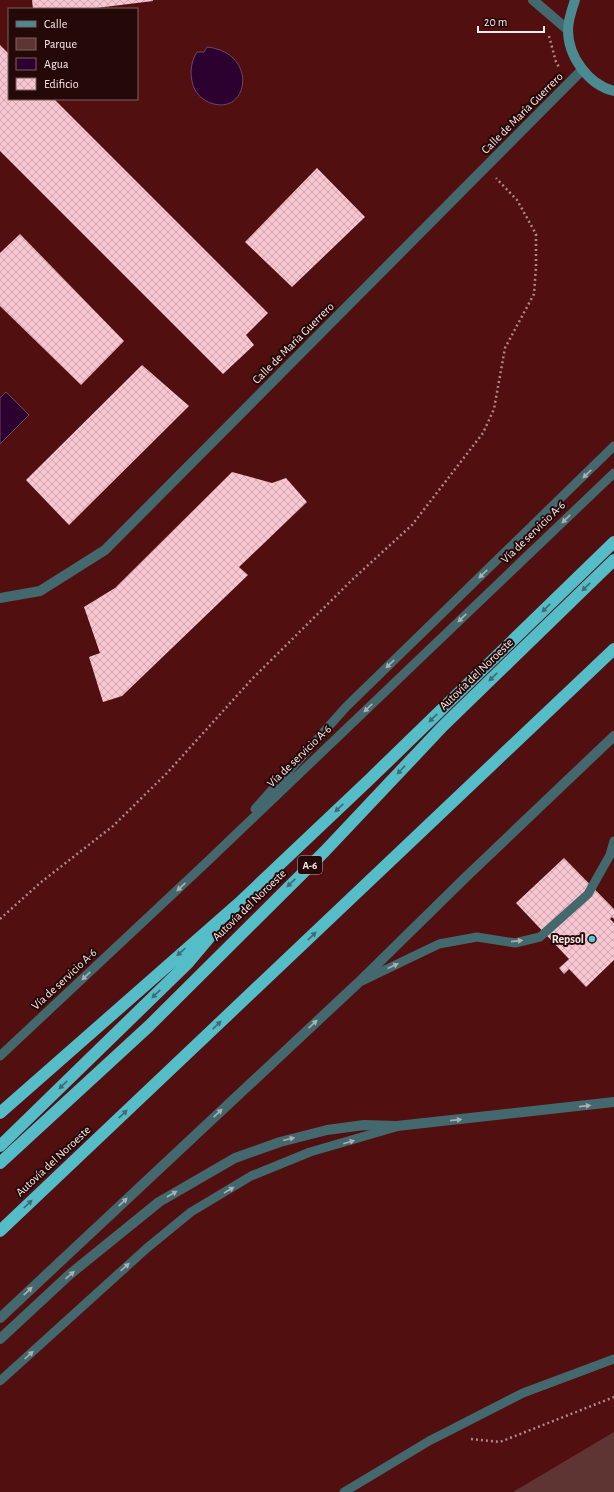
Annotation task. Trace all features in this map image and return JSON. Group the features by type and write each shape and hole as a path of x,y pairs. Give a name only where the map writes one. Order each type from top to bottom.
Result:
{"highway":[{"path":"0,1113 239,903 371,778 614,542"},
{"name":"Autovía del Noroeste","path":"0,1163 149,1026 325,851 443,726 614,560"},
{"name":"Autovía del Noroeste","path":"0,1231 614,649"},
{"path":"0,1146 188,963 239,903"}],"street":[{"path":"533,0 568,30"},
{"path":"575,0 568,30 574,56 582,70 594,82 614,91"},
{"name":"Calle de María Guerrero","path":"0,598 40,591 105,550 582,70"},
{"path":"0,1318 358,983 472,871 614,736"},
{"path":"0,1339 70,1275 159,1202 235,1158 280,1142 327,1130 364,1125 397,1126 614,1102"}],"lane":[{"path":"209,860 346,707 614,446"},
{"name":"Vía de servicio A-6","path":"0,1056 209,860 614,472"},
{"path":"358,983 439,944 477,937 515,943 540,937 588,894 610,855 614,841"},
{"path":"0,1381 147,1248 191,1212 251,1176 310,1152 397,1126"},
{"path":"344,1492 429,1441 523,1393 614,1359"}],"path":[{"path":"0,919 40,882 113,826 167,773 252,679 354,578 412,525 483,433 494,409 502,376 505,348 534,294 536,267 536,234 517,200 486,167"},
{"path":"464,1442 471,1438 500,1442 614,1397"}],"green space":[{"path":"614,1432 614,1492 513,1492"}],"water":[{"path":"207,47 223,51 234,59 241,70 243,81 241,91 235,100 226,104 214,104 206,101 199,95 193,85 191,70 193,60 197,52 204,52"},
{"path":"6,392 29,415 0,444 0,398"}],"building":[{"path":"32,0 153,0 96,8 33,8"},
{"path":"0,45 8,53 8,100 55,100 268,313 246,335 254,345 223,374 0,151"},
{"path":"317,168 365,217 292,287 245,242"},
{"path":"20,234 124,341 81,385 0,306 0,253"},
{"path":"142,365 189,406 69,525 26,480"},
{"path":"232,472 272,483 286,478 307,502 239,567 248,575 122,696 103,702 89,657 100,653 84,607 115,588"},
{"path":"564,858 614,909 614,919 612,917 610,919 614,923 614,960 586,987 569,969 564,974 559,968 569,959 516,903"}],"place":[{"name":"Repsol","path":"592,939"}]}
